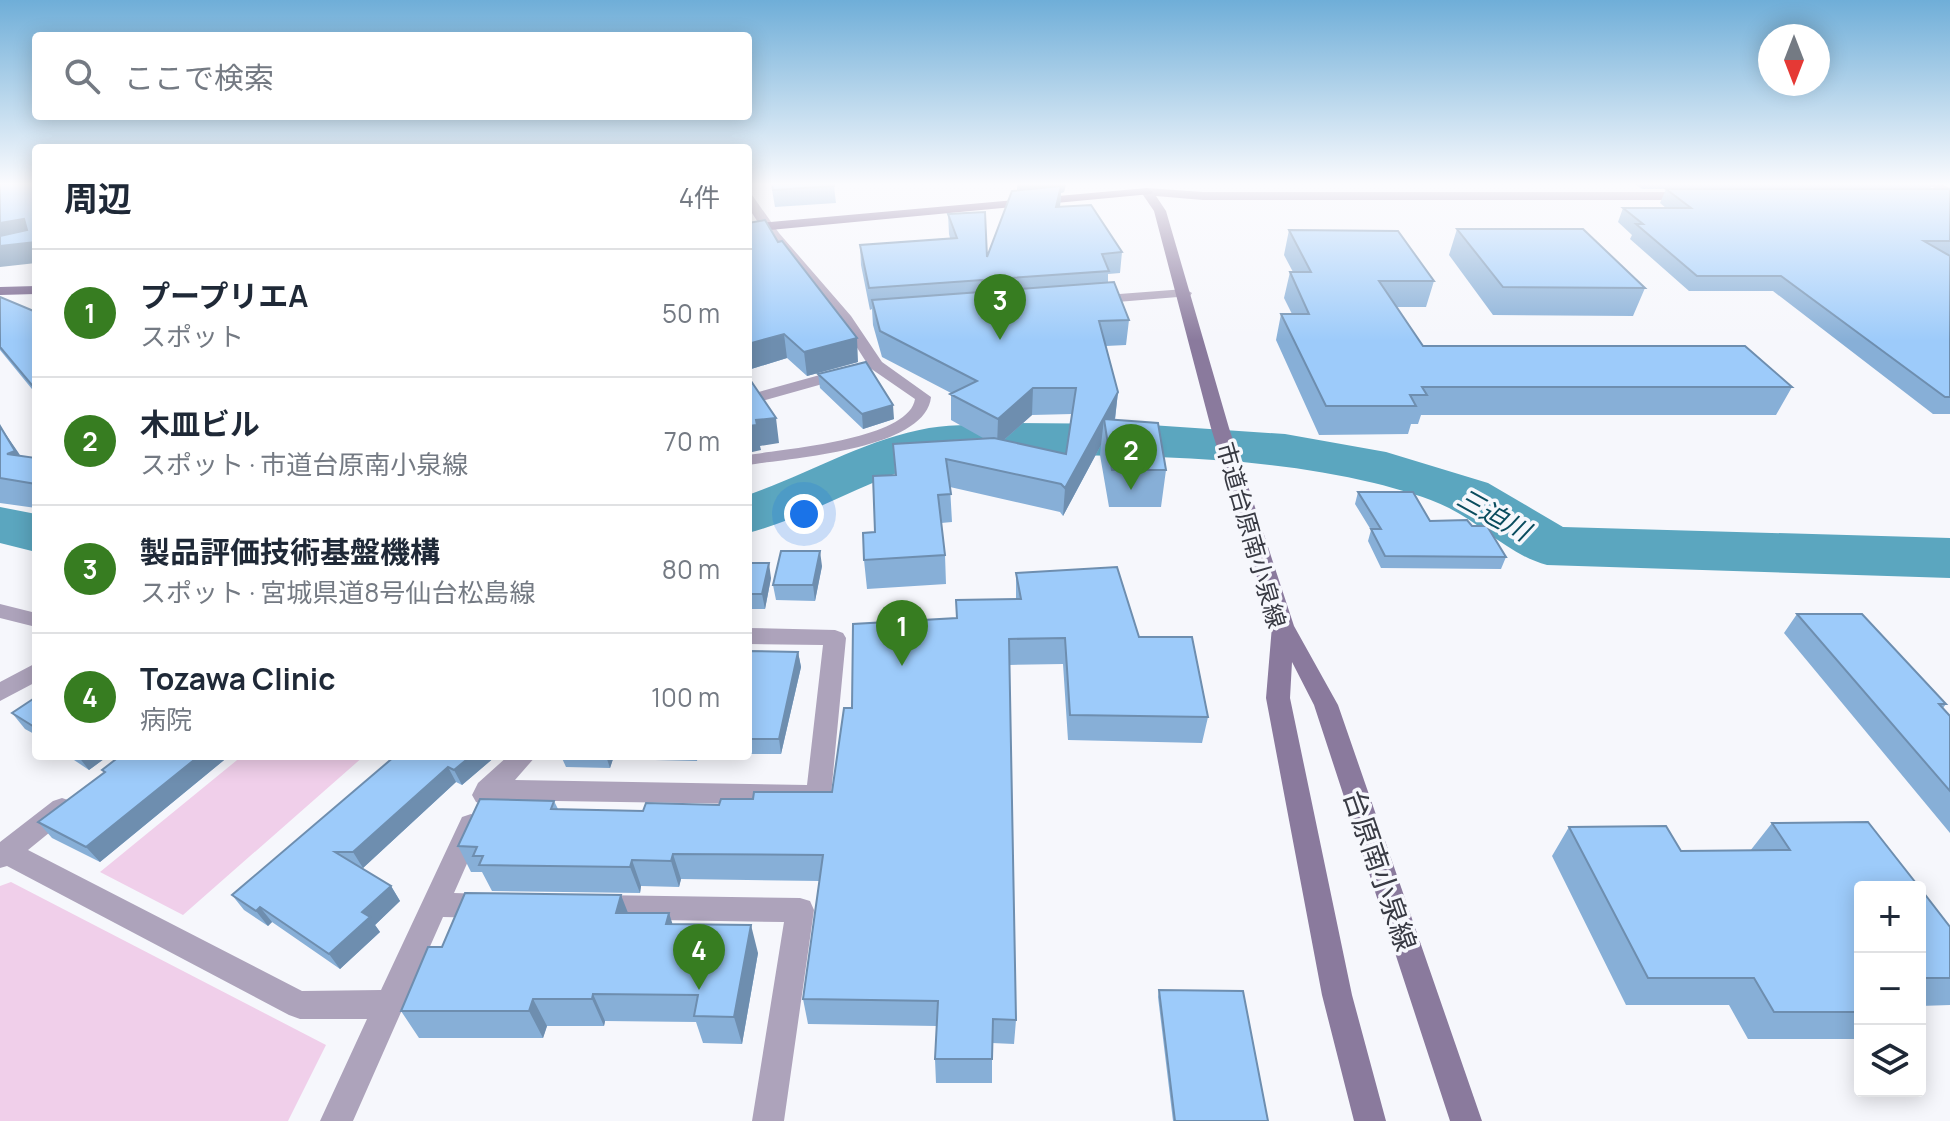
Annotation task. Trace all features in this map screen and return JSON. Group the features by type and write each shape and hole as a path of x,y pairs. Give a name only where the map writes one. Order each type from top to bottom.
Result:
{"main road":[{"path":"0,291 32,290"}],"street":[{"path":"752,459 873,439 903,425 922,406 923,397 876,365 854,318 778,236"},
{"name":"市道台原南小泉線","path":"1168,236 1220,428 1283,626 1278,698 1337,995 1370,1121"},
{"path":"1083,301 1185,293"},
{"path":"752,399 876,365"},
{"path":"0,611 32,619"},
{"name":"台原南小泉線","path":"1283,626 1326,705 1466,1121"},
{"path":"487,790 818,795 835,638 752,636"},
{"path":"0,693 32,673"},
{"path":"336,1121 487,790 520,760"},
{"path":"79,795 3,855 300,1005 389,1004"},
{"path":"435,905 514,906"},
{"path":"578,907 800,910 768,1121"}],"shaded area":[{"path":"237,760 359,760 183,915 100,872"},
{"path":"11,882 326,1045 288,1121 0,1121 0,886"}],"building":[{"path":"0,236 32,236 32,242 0,246"},
{"path":"752,236 775,236 778,242 782,241 857,338 804,352 784,334 752,343"},
{"path":"986,236 987,257 995,236 1112,236 1122,252 1102,254 1109,271 869,288 860,245"},
{"path":"1292,236 1402,236 1434,281 1379,281 1423,346 1745,346 1792,387 1422,387 1427,395 1410,395 1416,406 1326,406 1281,314 1309,314 1290,272 1311,272"},
{"path":"1463,236 1591,236 1645,288 1503,287"},
{"path":"1650,236 1950,236 1950,241 1924,241 1950,256 1950,397 1945,397 1781,276 1697,276"},
{"path":"1114,282 1129,320 1099,321 1118,392 1065,488 1061,484 946,459 951,494 938,495 945,555 864,560 863,533 875,532 873,476 896,475 893,444 994,438 1066,454 1076,388 1033,388 998,419 950,394 977,381 880,331 872,300"},
{"path":"0,297 32,310 32,385 0,347"},
{"path":"866,362 893,405 862,414 818,374"},
{"path":"752,382 776,418 756,420 757,425 752,426"},
{"path":"1104,419 1158,423 1166,470 1112,470"},
{"path":"0,426 15,451 7,454 32,457 32,483 0,478"},
{"path":"1358,492 1413,492 1430,521 1467,520 1472,526 1487,526 1506,557 1385,556 1371,529 1381,529"},
{"path":"781,551 820,551 813,585 773,585"},
{"path":"752,563 769,563 762,594 752,594"},
{"path":"1117,567 1139,637 1192,637 1208,717 1070,715 1065,638 1009,639 1016,1020 993,1019 992,1059 935,1059 938,1001 803,999 823,855 673,854 671,861 632,860 630,867 479,865 483,856 473,856 477,847 458,846 480,799 554,801 551,809 643,811 646,803 719,805 721,799 753,799 754,792 832,792 844,708 852,708 853,624 957,618 956,600 1021,599 1016,573"},
{"path":"1797,614 1862,614 1946,704 1939,704 1950,716 1950,791"},
{"path":"752,651 798,652 779,739 752,739"},
{"path":"32,700 32,726 12,713"},
{"path":"115,760 194,760 86,847 38,822 105,772 102,770"},
{"path":"390,760 466,760 454,770 448,767 353,852 335,852 391,886 362,912 370,917 329,954 260,907 256,911 232,895"},
{"path":"1868,822 1914,881 1854,881 1854,1012 1774,1012 1754,978 1648,978 1569,827 1666,826 1681,851 1790,850 1772,823"},
{"path":"465,893 621,895 616,913 669,913 666,924 751,925 734,1017 694,1016 698,995 593,994 592,999 533,999 529,1011 401,1011 428,947 442,947"},
{"path":"1926,896 1950,927 1950,978 1926,978"},
{"path":"1159,990 1243,991 1268,1121 1175,1121"}],"waterway":[{"name":"三迫川","path":"752,514 801,496 868,465 930,444 1010,439 1136,440 1285,450 1386,469 1468,495 1533,533 1547,546 1950,558"},
{"path":"0,525 32,532"}],"place":[{"name":"製品評価技術基盤機構","path":"1000,340"},
{"name":"木皿ビル","path":"1131,490"},
{"name":"プープリエA","path":"902,666"},
{"name":"Tozawa Clinic","path":"699,990"}]}
